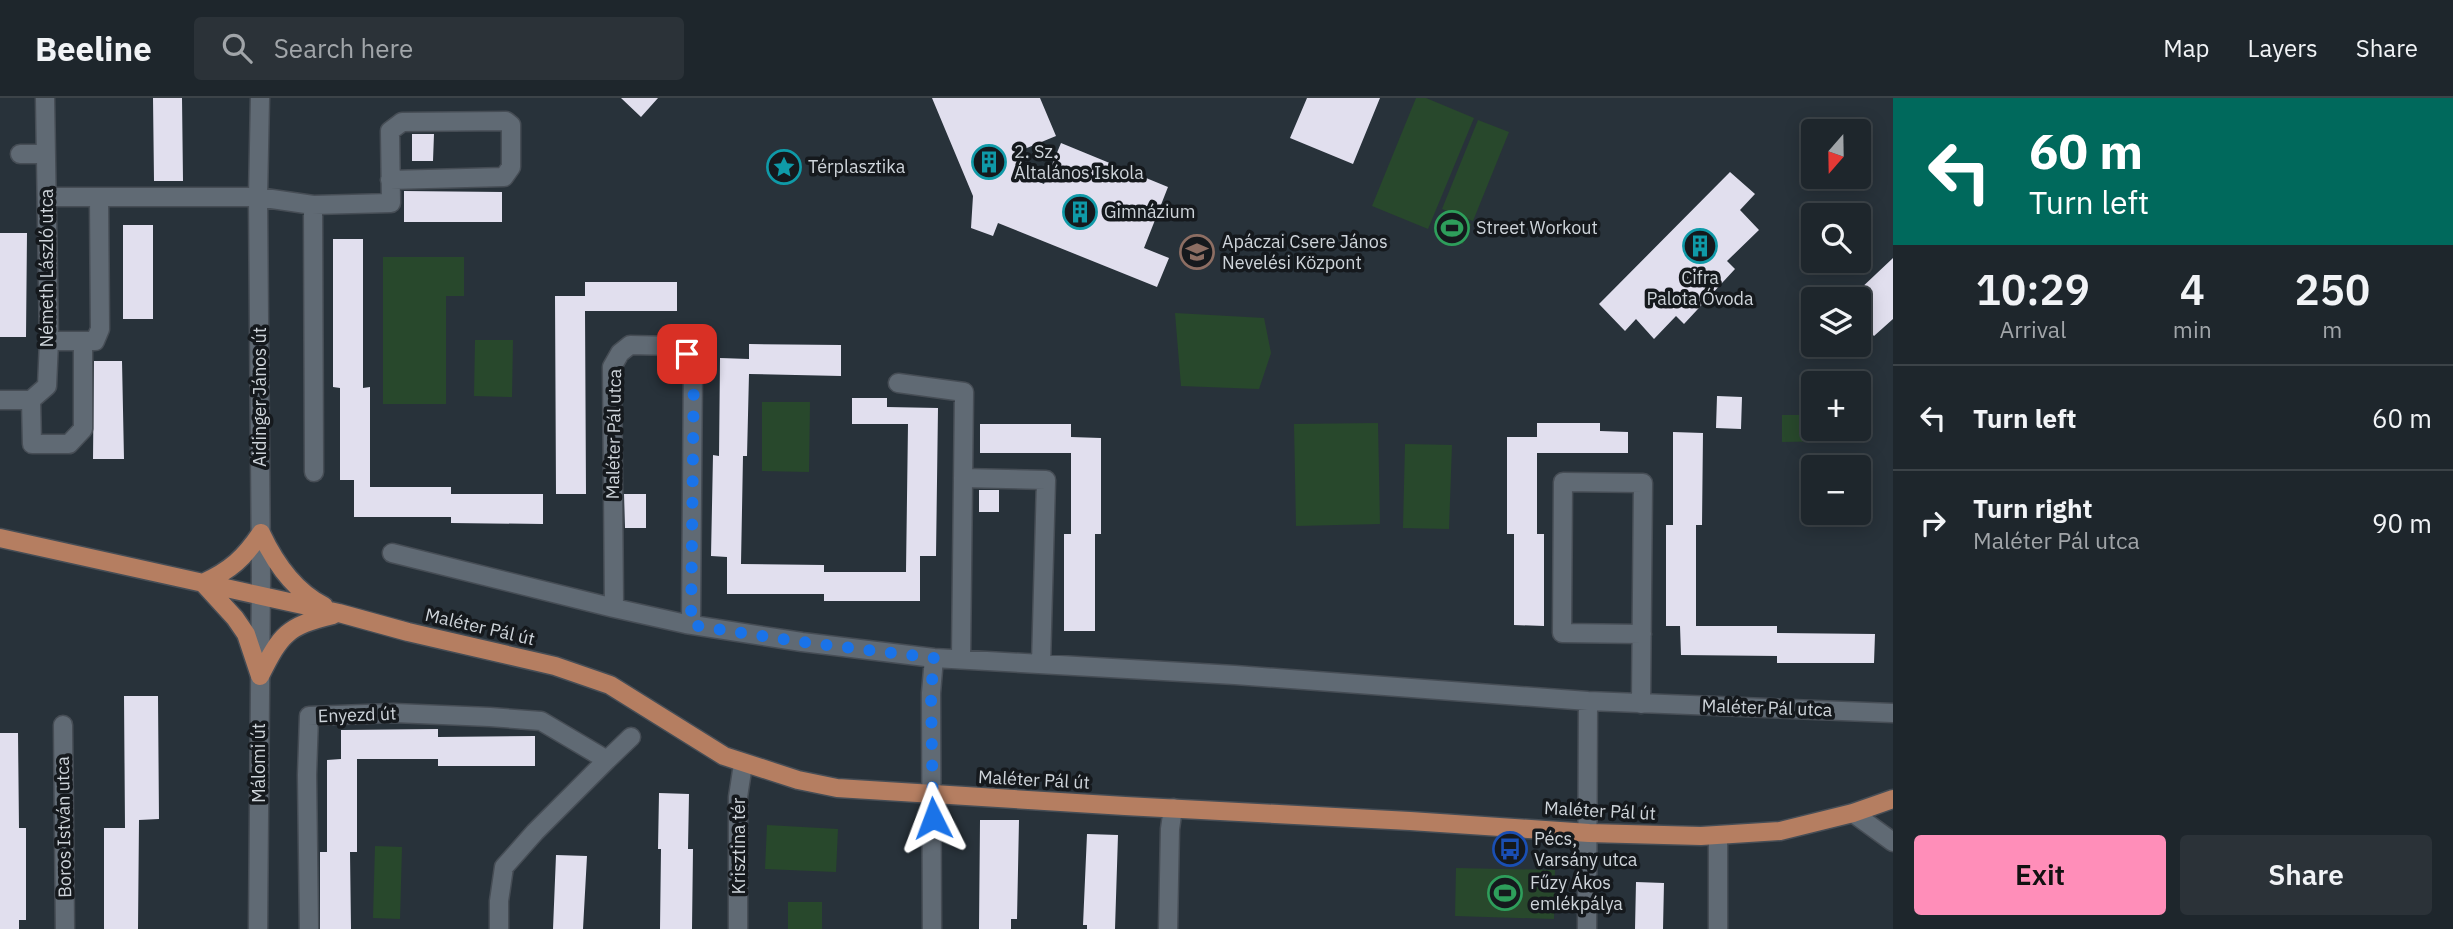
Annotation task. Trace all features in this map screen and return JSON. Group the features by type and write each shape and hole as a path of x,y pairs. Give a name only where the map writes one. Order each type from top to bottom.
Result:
{"main road":[{"path":"260,676 246,634 203,583 224,573 235,564 248,552 261,533"},
{"path":"261,533 271,556 291,581 312,600 339,613"},
{"name":"Maléter Pál út","path":"0,538 339,613 555,666 610,685 709,748 743,764 836,788 932,796 1589,833 1718,836 1780,831 1853,813 1893,799"},
{"path":"260,676 286,632 308,621 339,613"}],"street":[{"name":"Németh László utca","path":"31,400 47,386 49,341 46,98"},
{"name":"Aidinger János út","path":"260,98 258,197 261,596"},
{"path":"47,197 258,197 313,205 391,203 390,180 390,131 402,122 506,121 511,125 511,167 504,177 390,180"},
{"path":"20,154 46,154"},
{"path":"49,341 95,341 100,330 99,197"},
{"path":"313,205 314,472"},
{"path":"0,400 31,400 32,444 69,444 83,429 83,341"},
{"name":"Maléter Pál utca","path":"614,608 612,367 620,353 630,345 674,346 687,354 694,363 691,625"},
{"path":"898,383 964,392 961,659"},
{"path":"962,478 1046,480 1041,664"},
{"path":"1641,704 1642,634 1643,483 1563,482 1562,633 1642,634"},
{"name":"Maléter Pál utca","path":"392,553 691,625 934,658 1588,701 1893,713"},
{"name":"Málomi út","path":"258,929 261,596"},
{"path":"932,929 931,693 934,658"},
{"path":"1587,929 1588,701"},
{"name":"Enyezd út","path":"309,929 309,716 394,713 490,716 541,721 607,760"},
{"name":"Boros István utca","path":"62,725 65,929"},
{"path":"499,929 499,901 504,867 535,832 631,737"},
{"name":"Krisztina tér","path":"738,929 738,797 743,764"},
{"path":"1168,929 1173,808"},
{"path":"1853,813 1893,842"},
{"path":"1718,836 1718,929"}],"green space":[{"path":"1416,98 1426,98 1474,118 1428,229 1372,206"},
{"path":"1478,120 1509,132 1473,221 1442,209"},
{"name":"Street Workout","path":"1442,213 1471,224 1463,244 1434,232"},
{"path":"383,257 464,257 464,296 446,296 446,404 383,404"},
{"path":"1175,313 1264,318 1271,353 1259,389 1181,386"},
{"path":"475,340 513,340 512,397 474,396"},
{"path":"762,402 810,402 809,472 762,471"},
{"path":"1782,415 1801,415 1801,441 1834,441 1782,442"},
{"path":"1378,423 1380,524 1296,526 1294,424"},
{"path":"1405,444 1452,445 1449,529 1403,528"},
{"path":"767,825 838,829 836,872 765,869"},
{"path":"375,846 402,847 400,919 373,918"},
{"name":"Fűzy Ákos emlékpálya","path":"1456,868 1555,870 1554,919 1455,916"},
{"path":"788,902 822,902 822,929 788,929"}],"building":[{"path":"153,98 182,98 183,181 154,181"},
{"path":"621,98 658,98 641,117"},
{"path":"932,98 1040,98 1056,136 1015,153 1025,176 1044,184 1061,143 1168,187 1144,248 1169,258 1157,287 998,223 993,236 971,228 973,196"},
{"path":"1307,98 1380,98 1353,164 1290,138"},
{"path":"412,134 434,134 433,161 412,161"},
{"name":"Cifra Palota Óvoda","path":"1730,172 1755,194 1740,210 1759,230 1727,261 1735,269 1684,324 1676,316 1654,339 1636,319 1625,331 1599,304"},
{"path":"404,191 502,192 502,222 404,222"},
{"path":"123,225 153,225 153,319 123,319"},
{"path":"0,233 27,233 26,337 0,337"},
{"path":"333,239 363,239 363,388 370,387 370,487 451,487 451,494 543,494 543,524 451,523 451,517 354,517 354,480 340,480 340,388 333,387"},
{"path":"1893,258 1893,319 1874,336 1871,333 1871,287 1862,287"},
{"path":"585,282 677,282 677,311 585,311 586,494 556,494 555,296 585,296"},
{"path":"749,344 841,345 841,376 749,374 747,456 743,456 741,564 824,565 824,572 906,572 908,424 852,424 852,398 887,398 887,407 938,408 936,556 920,556 920,601 824,601 824,594 727,594 727,557 711,556 713,455 719,456 720,358 749,359"},
{"path":"94,361 122,361 124,459 93,459"},
{"path":"1717,396 1742,397 1741,429 1716,428"},
{"path":"1537,423 1600,423 1600,431 1628,432 1628,453 1537,453 1537,534 1544,534 1544,626 1514,625 1514,534 1507,534 1507,437 1537,437"},
{"path":"980,424 1071,424 1071,437 1101,438 1101,534 1095,534 1095,631 1064,631 1064,534 1071,534 1071,453 980,453"},
{"path":"1673,432 1703,433 1702,525 1696,525 1696,626 1777,626 1777,633 1875,634 1874,663 1777,663 1777,656 1681,655 1680,626 1666,626 1666,525 1673,525"},
{"path":"979,490 999,490 999,512 979,512"},
{"path":"624,494 646,494 646,528 625,528"},
{"path":"124,696 158,696 159,819 139,820 138,929 104,929 104,828 125,828"},
{"path":"438,729 438,737 535,736 535,766 438,766 438,759 357,759 357,852 350,852 351,929 320,929 320,852 327,852 327,760 341,759 341,730"},
{"path":"0,733 18,733 19,828 26,828 26,920 19,920 19,929 0,929"},
{"path":"659,793 689,794 688,849 693,849 692,929 660,929"},
{"path":"980,820 1019,820 1017,919 1011,919 1011,929 979,929"},
{"path":"1087,834 1118,835 1115,929 1087,929 1087,925 1083,925"},
{"path":"556,855 587,856 583,929 553,929"},
{"path":"1636,882 1664,883 1663,929 1635,929"}],"place":[{"name":"2. Sz. Általános Iskola","path":"989,162"},
{"name":"Térplasztika","path":"784,167"},
{"name":"Gimnázium","path":"1080,212"},
{"name":"Street Workout","path":"1452,228"},
{"name":"Cifra Palota Óvoda","path":"1700,246"},
{"name":"Apáczai Csere János Nevelési Központ","path":"1197,252"},
{"name":"Pécs, Varsány utca","path":"1510,849"},
{"name":"Fűzy Ákos emlékpálya","path":"1505,893"}],"route":[{"path":"687,354 694,363 691,625 934,658 931,693 933,818"}]}
